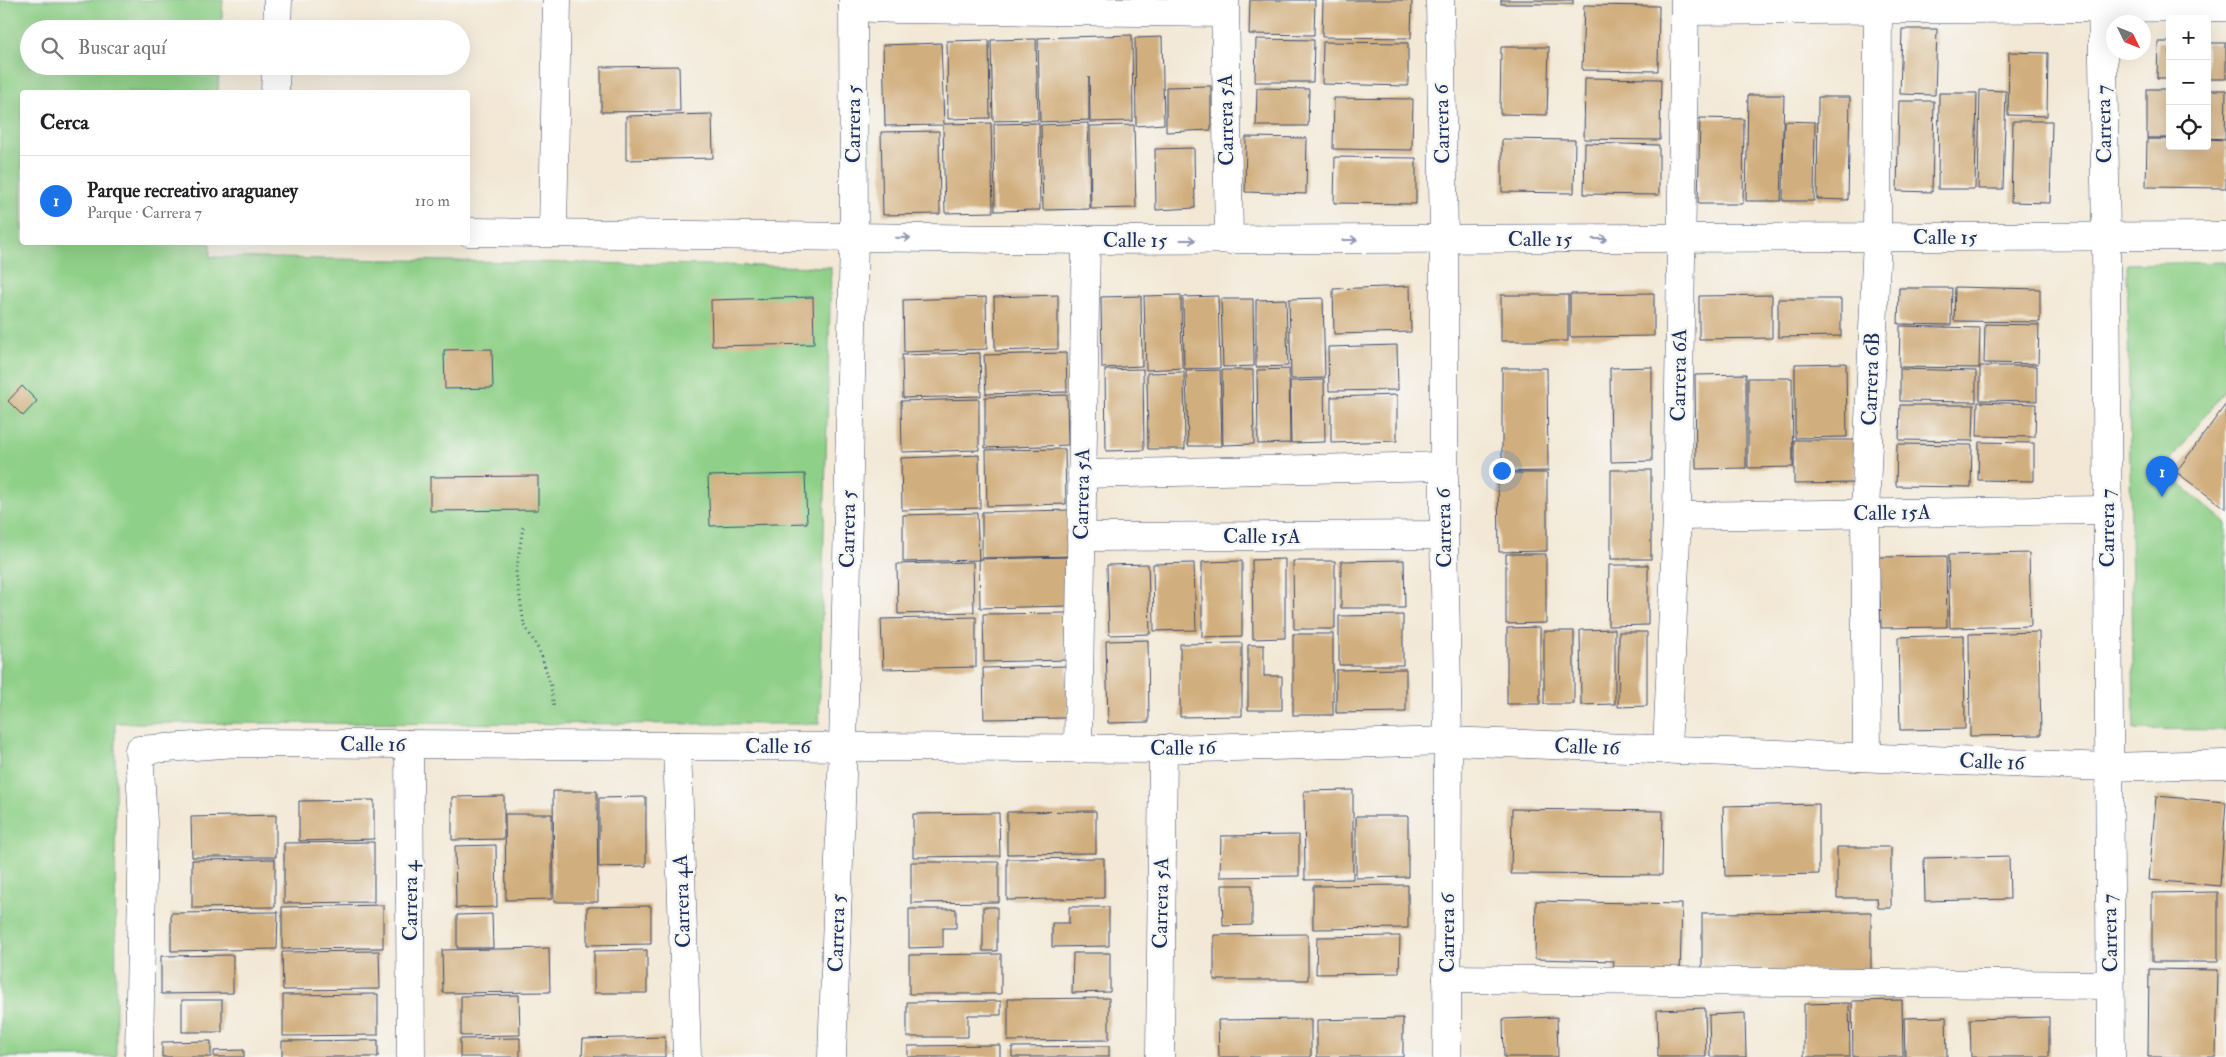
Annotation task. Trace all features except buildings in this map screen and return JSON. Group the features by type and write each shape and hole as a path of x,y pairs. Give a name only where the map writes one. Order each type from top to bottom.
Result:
{"street":[{"path":"277,20 278,0"},
{"path":"552,233 557,0"},
{"name":"Carrera 6","path":"1440,0 1444,239 1443,466 1448,741 1447,1057"},
{"path":"853,4 897,10 1224,6"},
{"name":"Carrera 5","path":"832,1057 844,747 854,238 853,4"},
{"path":"1686,6 2102,4 2226,7"},
{"name":"Carrera 7","path":"2102,4 2106,236 2106,510 2111,1057"},
{"name":"Carrera 6B","path":"1867,757 1865,513 1877,238 1878,5"},
{"name":"Carrera 5A","path":"1224,6 1228,240"},
{"name":"Carrera 6A","path":"1667,750 1677,516 1686,6"},
{"path":"275,90 276,75"},
{"name":"Calle 15","path":"470,232 1086,240 2226,236"},
{"name":"Carrera 5A","path":"1078,749 1086,240"},
{"path":"1082,474 1443,466"},
{"name":"Calle 15A","path":"1677,516 2106,510"},
{"name":"Calle 15A","path":"1081,537 1444,535"},
{"name":"Calle 16","path":"139,1057 143,822 139,750 236,743 1163,749 1448,741 2108,766 2226,764"},
{"name":"Carrera 4","path":"409,744 411,1057"},
{"name":"Carrera 4A","path":"677,746 687,1057"},
{"name":"Carrera 5A","path":"1160,1057 1163,749"},
{"path":"1447,979 2110,985"}],"path":[{"path":"523,527 516,573 524,624 541,654 551,686 560,745"}],"green space":[{"path":"0,0 223,0 222,20 20,20 20,75 219,75 218,90 20,90 20,245 210,245 210,257 831,267 819,724 115,723 116,1057 0,1057"},
{"path":"2226,262 2226,389 2163,470 2226,523 2226,730 2134,729 2127,264"}],"place":[{"name":"Parque recreativo araguaney","path":"2162,497"}]}
